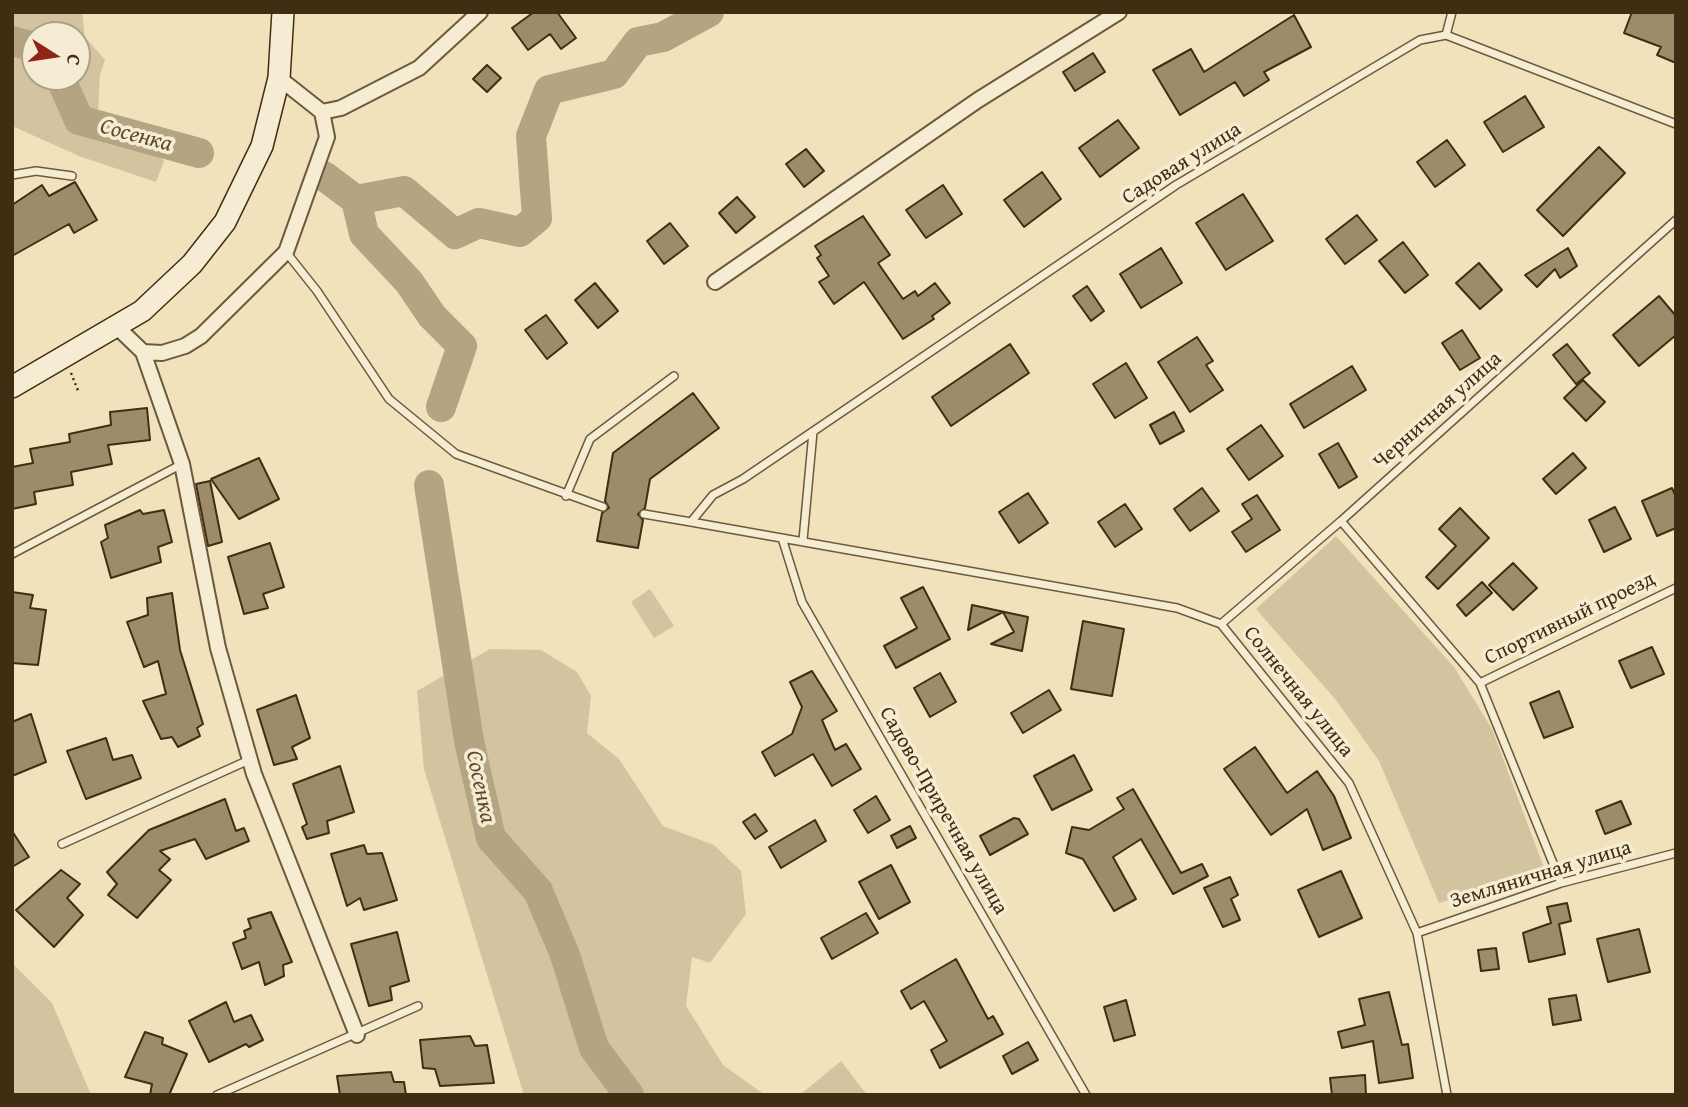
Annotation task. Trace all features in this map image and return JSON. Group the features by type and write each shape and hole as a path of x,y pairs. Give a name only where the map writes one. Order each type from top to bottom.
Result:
{"main road":[{"path":"12,387 142,311 192,264 225,222 262,146 279,78 283,12"}],"street":[{"path":"322,113 341,108 419,68 480,12"},
{"path":"715,282 978,100 1119,12"},
{"path":"143,352 162,353 185,346 201,336 286,252 327,137 322,113 279,78"},
{"path":"117,327 143,352 182,464 218,648 250,760 357,1035"}],"lane":[{"path":"1452,12 1446,34 1676,124"},
{"name":"Садовая улица","path":"691,522 713,495 743,479 1176,185 1420,40 1446,34"},
{"path":"12,175 36,171 72,176"},
{"name":"Черничная улица","path":"1221,624 1341,521 1676,220"},
{"path":"286,252 317,291 388,400 456,454 603,508"},
{"path":"566,496 590,439 674,376"},
{"path":"803,540 813,432"},
{"path":"12,554 182,464"},
{"name":"Солнечная улица","path":"644,514 1177,608 1221,624 1349,783 1416,933 1447,1095"},
{"path":"1341,521 1480,683 1561,883"},
{"name":"Садово-Приречная улица","path":"782,538 802,602 1086,1095"},
{"name":"Спортивный проезд","path":"1480,683 1676,588"},
{"path":"62,844 250,760"},
{"name":"Земляничная улица","path":"1416,933 1561,883 1676,853"},
{"path":"217,1095 418,1006"}],"shaded area":[{"path":"12,12 82,12 83,21 21,21 21,91 91,91 91,44 105,60 100,75 98,114 144,136 164,161 156,182 79,156 12,126"},
{"path":"1336,536 1454,667 1492,729 1546,873 1439,903 1379,761 1336,700 1256,609"},
{"path":"650,589 674,626 654,638 631,602"},
{"path":"490,649 541,650 577,672 591,696 587,733 619,759 663,826 714,845 741,871 746,914 710,963 692,957 686,1006 723,1065 765,1095 524,1095 424,769 417,691"},
{"path":"12,963 52,1003 91,1095 12,1095"},
{"path":"841,1061 867,1095 801,1095 801,1094"}],"building":[{"path":"534,12 557,12 576,38 561,49 550,34 528,50 512,28"},
{"path":"1632,12 1676,12 1676,63 1657,55 1661,47 1624,33"},
{"path":"1294,15 1311,47 1264,72 1269,80 1244,96 1235,82 1180,115 1153,70 1191,49 1204,72"},
{"path":"1093,53 1105,72 1075,91 1063,72"},
{"path":"487,65 501,78 487,92 473,79"},
{"path":"1525,96 1544,127 1503,152 1484,122"},
{"path":"1118,120 1139,148 1100,177 1079,148"},
{"path":"1447,140 1465,165 1435,187 1417,162"},
{"path":"1599,147 1625,173 1563,236 1537,210"},
{"path":"806,149 824,171 804,187 786,164"},
{"path":"1042,172 1061,199 1024,227 1004,200"},
{"path":"75,182 97,220 74,233 69,224 12,256 12,205 42,185 49,196"},
{"path":"943,185 962,214 926,238 906,210"},
{"path":"1243,194 1273,241 1226,270 1196,223"},
{"path":"737,197 755,217 736,233 719,213"},
{"path":"1357,215 1377,240 1345,264 1326,239"},
{"path":"863,216 890,255 878,263 903,299 915,291 918,296 935,283 950,303 932,316 934,319 903,339 864,282 834,304 819,282 829,276 817,258 821,255 815,246"},
{"path":"670,223 688,246 664,264 647,241"},
{"path":"1403,242 1428,275 1405,293 1379,261"},
{"path":"1161,248 1182,283 1141,308 1120,274"},
{"path":"1568,248 1577,266 1560,278 1555,269 1537,287 1525,275"},
{"path":"1479,263 1502,290 1480,309 1456,283"},
{"path":"595,283 618,311 598,328 575,300"},
{"path":"1087,286 1104,311 1091,321 1073,296"},
{"path":"1659,296 1676,316 1676,335 1639,366 1613,335"},
{"path":"546,315 567,343 547,359 525,330"},
{"path":"1462,330 1480,358 1460,370 1442,343"},
{"path":"1197,337 1213,361 1206,365 1223,390 1190,412 1158,362"},
{"path":"1010,344 1029,373 951,426 932,397"},
{"path":"1567,344 1590,373 1576,384 1553,355"},
{"path":"1126,363 1147,398 1115,418 1093,384"},
{"path":"1352,366 1366,390 1304,428 1290,404"},
{"path":"1583,380 1605,402 1586,421 1564,398"},
{"path":"693,393 719,428 650,479 645,508 638,514 643,520 638,548 597,541 602,513 609,508 605,501 613,453"},
{"path":"147,408 150,440 108,445 112,464 71,472 73,485 34,492 36,504 12,509 12,467 33,463 30,449 70,442 69,434 111,425 110,412"},
{"path":"1174,412 1184,431 1160,444 1150,425"},
{"path":"1261,425 1283,456 1249,480 1227,449"},
{"path":"1338,443 1357,477 1339,488 1319,454"},
{"path":"1573,453 1586,468 1556,494 1543,479"},
{"path":"259,458 279,499 239,519 211,479"},
{"path":"210,481 222,542 208,546 196,484"},
{"path":"1202,488 1219,511 1190,531 1174,509"},
{"path":"1672,488 1676,497 1676,528 1657,536 1642,501"},
{"path":"1028,493 1048,523 1019,543 999,512"},
{"path":"1257,495 1280,530 1246,552 1232,532 1252,519 1242,504"},
{"path":"1125,504 1142,529 1115,547 1098,522"},
{"path":"1615,507 1631,539 1604,552 1589,520"},
{"path":"1460,508 1489,538 1438,589 1426,577 1456,546 1439,529"},
{"path":"140,510 143,514 164,510 172,542 158,547 161,562 111,578 101,542 108,538 105,525"},
{"path":"270,543 284,587 263,594 268,608 244,614 228,557"},
{"path":"1513,563 1537,588 1513,610 1489,585"},
{"path":"1482,582 1492,593 1466,616 1457,605"},
{"path":"923,587 950,639 896,668 884,646 917,628 901,598"},
{"path":"12,592 33,595 30,608 46,610 38,665 12,663"},
{"path":"172,593 180,650 203,724 197,728 200,736 178,747 172,737 161,739 143,701 166,694 158,661 144,667 127,622 148,615 147,598"},
{"path":"972,605 1028,617 1022,651 991,644 1014,632 1003,612 968,630"},
{"path":"1083,621 1124,629 1112,696 1071,689"},
{"path":"1652,647 1664,674 1631,688 1619,661"},
{"path":"812,671 837,711 822,720 835,750 846,744 861,769 832,786 813,754 775,776 762,752 792,734 802,707 790,682"},
{"path":"940,673 956,702 930,717 914,688"},
{"path":"1049,690 1061,710 1023,733 1011,713"},
{"path":"1559,691 1573,727 1544,738 1530,703"},
{"path":"296,695 310,738 292,747 297,759 274,765 257,710"},
{"path":"31,714 46,762 12,776 12,722"},
{"path":"106,738 113,760 132,755 141,778 86,799 67,751"},
{"path":"1255,747 1287,793 1317,771 1334,796 1351,838 1323,850 1307,809 1271,835 1224,769"},
{"path":"1074,755 1092,790 1052,810 1034,776"},
{"path":"340,766 354,812 327,821 329,833 307,839 302,827 307,824 293,784"},
{"path":"1133,789 1181,873 1202,864 1208,876 1173,894 1141,839 1113,857 1136,899 1114,911 1083,859 1066,853 1072,827 1089,830 1124,809 1117,798"},
{"path":"876,796 890,820 868,833 854,810"},
{"path":"225,799 236,831 244,828 249,841 206,859 195,839 160,851 170,859 159,870 171,880 137,918 108,895 117,884 107,872 149,830"},
{"path":"1621,801 1631,824 1605,834 1596,811"},
{"path":"755,814 767,831 755,839 743,822"},
{"path":"1014,818 1019,819 1028,834 990,855 980,836"},
{"path":"815,820 826,841 781,868 769,847"},
{"path":"910,826 916,838 897,848 891,836"},
{"path":"12,831 29,857 12,867"},
{"path":"364,845 367,854 382,853 397,900 364,910 360,898 347,906 331,854"},
{"path":"891,865 910,902 879,919 859,882"},
{"path":"61,870 80,884 67,898 83,915 54,947 16,910"},
{"path":"1341,871 1362,918 1319,937 1298,890"},
{"path":"1230,877 1238,895 1231,899 1240,920 1223,927 1204,888"},
{"path":"1567,903 1571,921 1559,924 1565,954 1529,962 1523,933 1551,923 1547,907"},
{"path":"271,912 292,962 283,965 284,976 265,985 259,962 242,969 233,943 246,938 244,931 251,928 248,919"},
{"path":"866,913 878,933 832,959 821,938"},
{"path":"1639,929 1650,972 1608,982 1597,939"},
{"path":"397,932 409,981 390,987 392,1000 369,1006 351,944"},
{"path":"1496,948 1499,969 1481,971 1478,950"},
{"path":"956,959 988,1019 993,1016 1003,1034 940,1068 931,1050 947,1041 924,1001 911,1009 901,991"},
{"path":"1389,992 1402,1045 1408,1044 1413,1078 1379,1083 1373,1041 1342,1048 1338,1032 1365,1025 1359,999"},
{"path":"1576,995 1581,1020 1553,1025 1549,999"},
{"path":"1126,1000 1135,1035 1114,1041 1104,1007"},
{"path":"226,1002 234,1022 251,1015 263,1040 249,1047 246,1044 209,1062 189,1021"},
{"path":"145,1032 163,1038 162,1044 187,1054 169,1095 150,1095 152,1084 125,1077"},
{"path":"470,1036 475,1046 487,1045 494,1083 440,1086 435,1069 423,1068 420,1040"},
{"path":"1028,1042 1038,1060 1012,1074 1003,1056"},
{"path":"391,1072 394,1082 404,1082 406,1095 340,1095 337,1076"},
{"path":"1365,1075 1366,1095 1332,1095 1330,1078"}],"waterway":[{"path":"356,200 404,191 455,234 479,223 520,232 537,218 531,136 549,90 614,74 638,42 663,37 709,12"},
{"name":"Сосенка","path":"12,41 21,43"},
{"name":"Сосенка","path":"66,91 79,120 199,153"},
{"name":"Сосенка","path":"324,176 356,200 364,234 409,282 432,316 462,346 441,407"},
{"name":"Сосенка","path":"429,485 469,741 491,838 538,891 565,955 594,1048 629,1095"}]}
